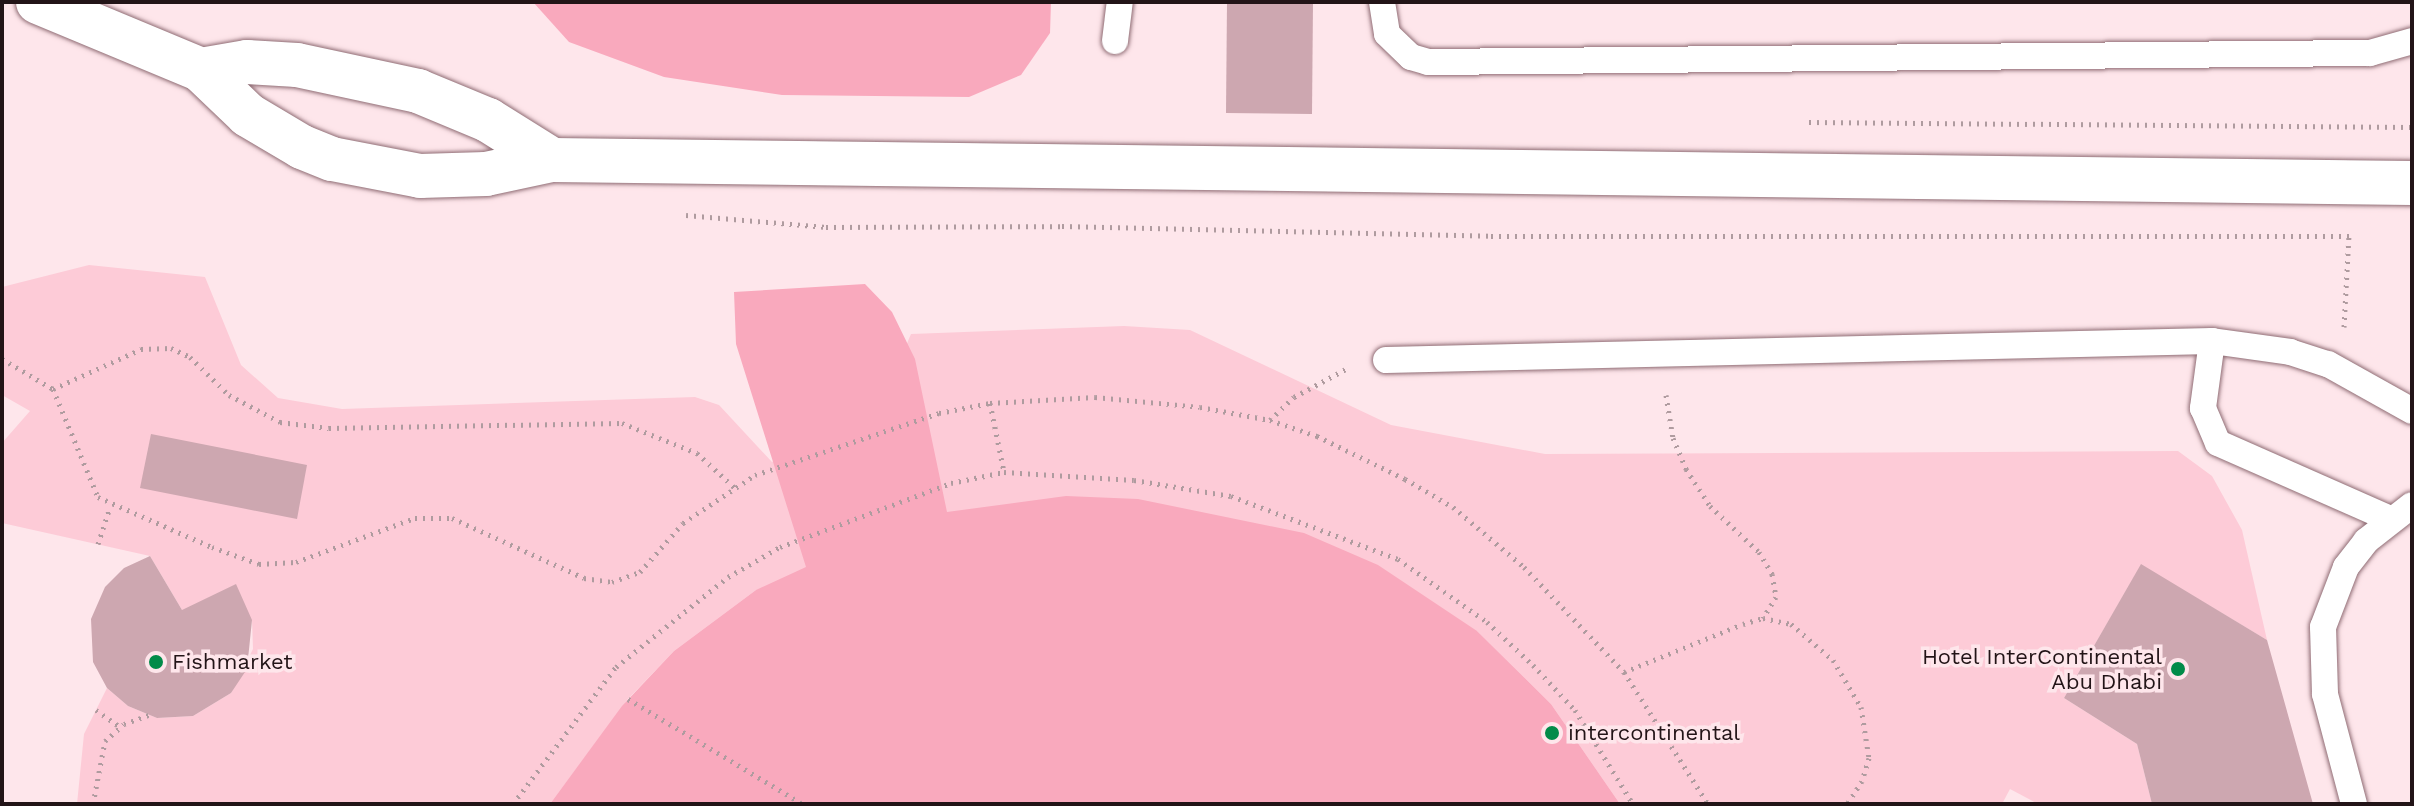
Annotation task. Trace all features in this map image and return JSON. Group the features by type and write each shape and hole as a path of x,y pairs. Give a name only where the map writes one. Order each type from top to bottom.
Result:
{"street":[{"path":"38,2 211,67 552,160"},
{"path":"211,67 248,115 332,159 386,172 453,176 552,160 2412,183"}],"lane":[{"path":"1115,41 1120,2"},
{"path":"1382,2 1387,34 1411,57 1428,62 2370,53 2412,41"},
{"path":"2212,341 2203,408 2218,443 2401,512 2346,567 2323,627 2325,694 2354,804"},
{"path":"1386,360 2212,341 2290,352 2341,370 2412,411"}],"path":[{"path":"682,214 826,227 1491,236 2365,236"},
{"path":"2341,370 2349,236"},
{"path":"53,389 141,349 171,348 190,357 229,395 280,422 329,428 622,423 697,453 736,489"},
{"path":"1671,354 1666,398 1673,438 1710,506 1759,552 1772,574 1776,597 1763,618"},
{"path":"2,359 53,389 89,482 110,507 259,564 296,562 415,518 452,518 584,578 612,582 640,572 683,523 755,475 939,413 990,403 1095,397 1200,407 1270,420 1359,455 1453,507 1524,567 1624,672 1708,804"},
{"path":"1270,420 1322,379 1386,360"},
{"path":"990,403 1004,472"},
{"path":"513,804 616,667 728,577 780,547 951,483 1004,472 1134,480 1231,496 1398,559 1487,622 1533,665 1575,710 1633,804"},
{"path":"98,544 110,507"},
{"path":"1624,672 1763,618 1791,624 1814,639 1861,707 1869,758 1862,781 1847,804"},
{"path":"628,699 803,804"},
{"path":"96,710 120,727"},
{"path":"93,804 105,741 120,727 149,715"}],"shaded area":[{"path":"533,2 1051,2 1050,33 1021,75 969,97 782,95 664,77 569,42"},
{"path":"89,265 205,277 241,365 278,398 342,409 695,397 719,405 772,462 893,376 911,334 1124,326 1190,330 1391,425 1545,454 2178,451 2212,476 2242,530 2267,640 2141,565 2064,698 2137,744 2152,804 2038,804 2010,789 2002,804 1620,804 1551,704 1477,631 756,590 674,651 628,699 550,804 77,804 84,734 107,688 128,706 157,718 193,716 231,693 253,649 252,620 182,610 150,556 2,523 2,443 30,411 2,395 2,287"},
{"path":"865,284 892,312 915,359 947,512 1066,496 1138,499 1304,533 1378,565 1477,631 1551,704 1620,804 550,804 622,706 674,651 756,590 806,567 736,344 734,292"}],"building":[{"path":"1227,2 1313,2 1312,114 1226,113"},
{"path":"151,434 307,465 297,519 140,488"},
{"path":"150,556 182,610 236,584 252,620 247,669 231,693 193,716 157,718 128,706 107,688 93,662 91,619 105,587 124,568"},
{"name":"Hotel InterContinental Abu Dhabi","path":"2141,564 2267,640 2313,804 2152,804 2137,744 2064,698"}],"place":[{"name":"Fishmarket","path":"156,662"},
{"name":"Hotel InterContinental Abu Dhabi","path":"2178,669"},
{"name":"intercontinental","path":"1552,733"}]}
